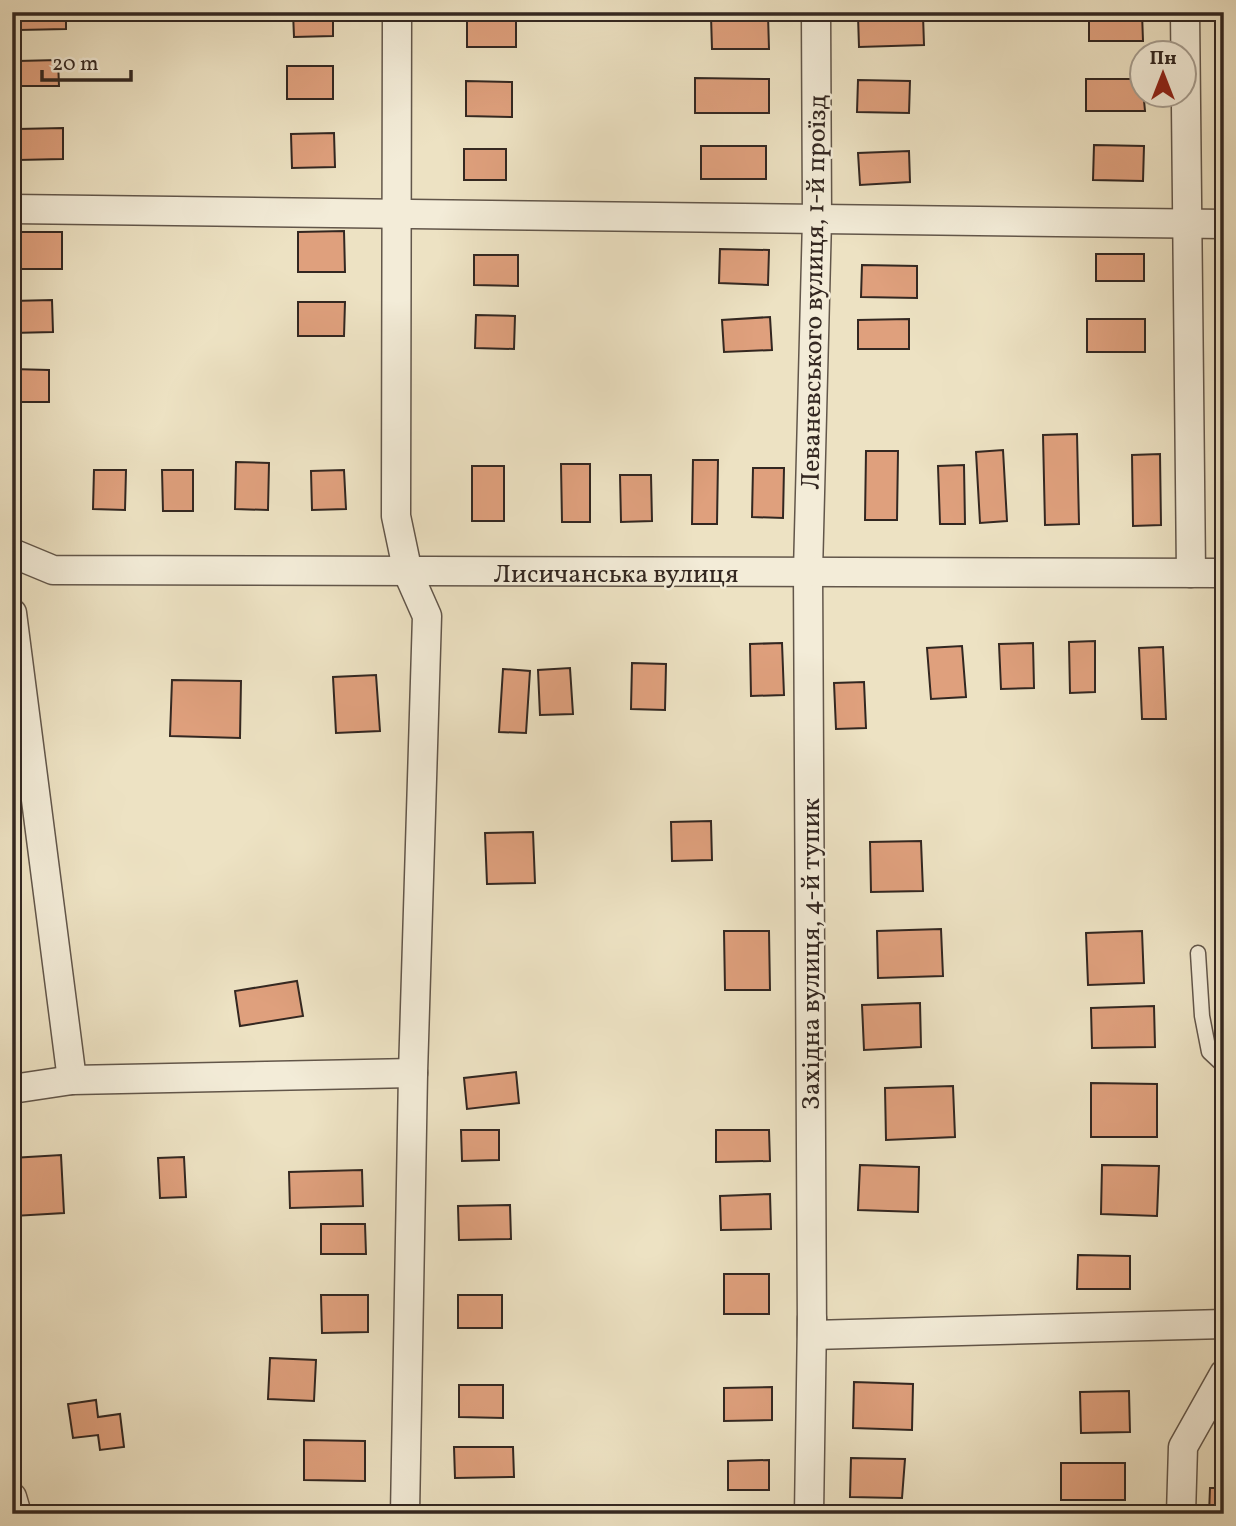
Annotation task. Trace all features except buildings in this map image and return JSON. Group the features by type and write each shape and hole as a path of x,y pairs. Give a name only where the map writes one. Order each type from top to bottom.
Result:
{"street":[{"path":"397,12 396,516 408,573 427,616 413,1073 405,1514"},
{"name":"Леваневського вулиця, 1-й проїзд","path":"808,572 817,219 816,12"},
{"path":"1185,12 1185,224 1191,573"},
{"path":"12,209 1224,224"},
{"name":"Лисичанська вулиця","path":"12,553 53,570 1224,573"},
{"name":"Західна вулиця, 4-й тупик","path":"808,572 812,1327 809,1514"},
{"path":"12,613 72,1080"},
{"path":"12,1089 72,1080 413,1073"},
{"path":"812,1327 1224,1324"},
{"path":"1181,1514 1183,1447 1224,1374"},
{"path":"12,1497 16,1514"}],"lane":[{"path":"1198,953 1202,1016 1209,1052 1224,1066"}]}
